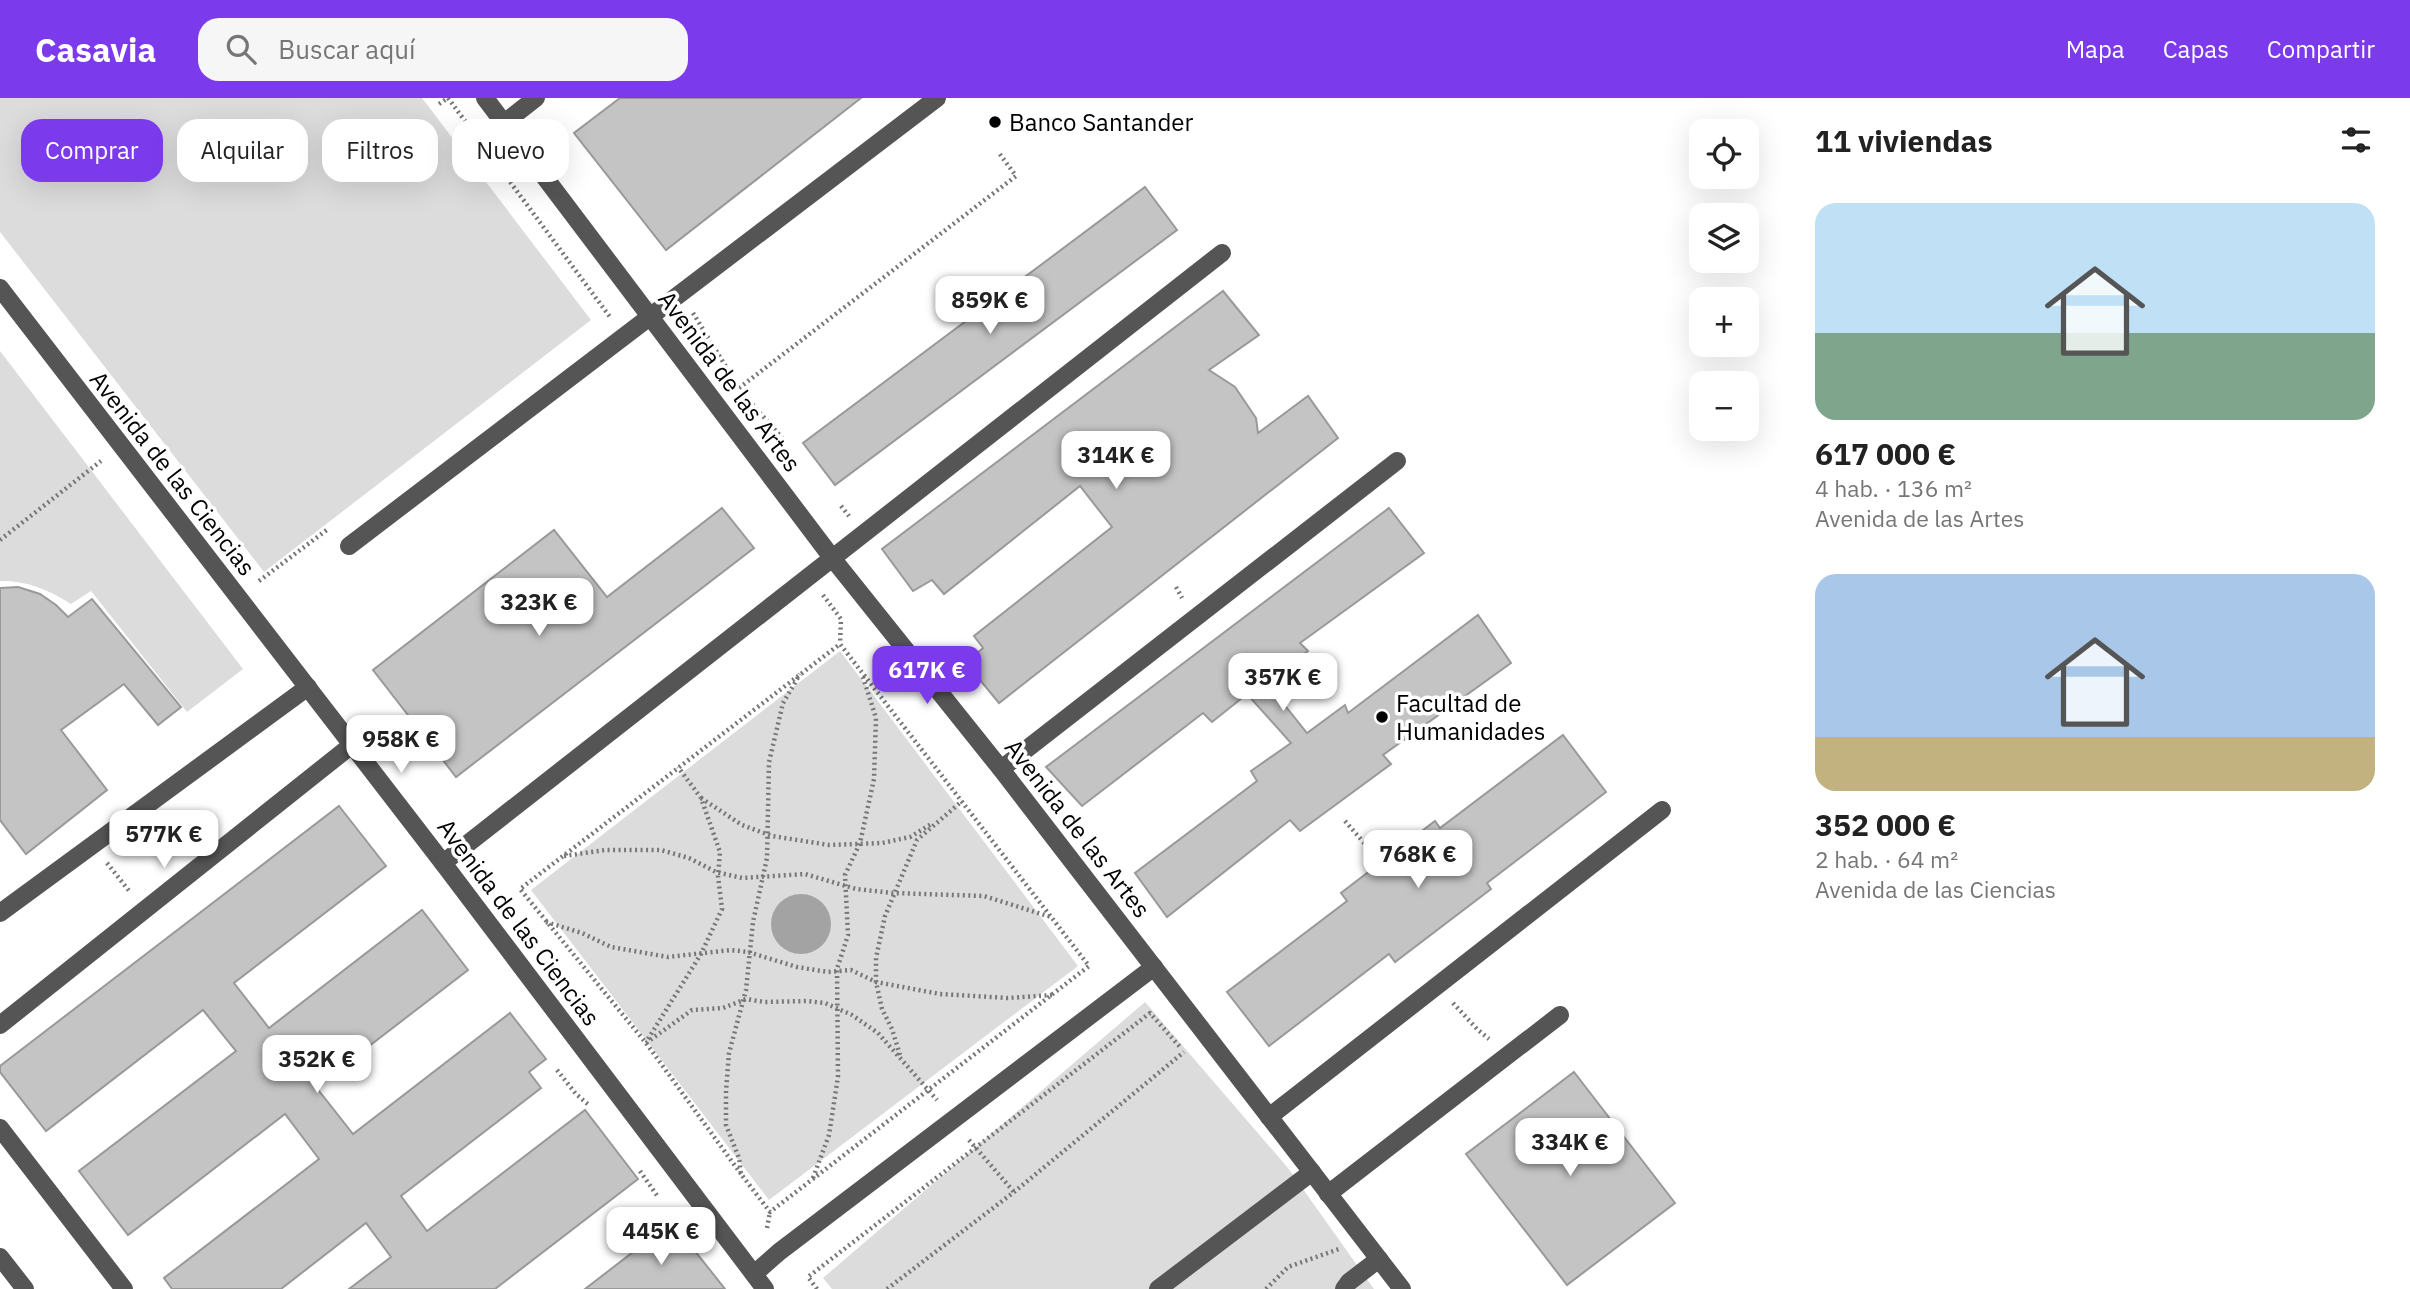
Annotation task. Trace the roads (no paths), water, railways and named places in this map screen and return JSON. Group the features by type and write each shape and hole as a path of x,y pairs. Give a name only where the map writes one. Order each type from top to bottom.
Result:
{"street":[{"name":"Avenida de las Artes","path":"485,98 501,119"},
{"path":"509,119 536,98"},
{"path":"349,546 937,98"},
{"name":"Avenida de las Artes","path":"548,182 833,559 1002,769 1402,1289"},
{"path":"443,863 1222,253"},
{"name":"Avenida de las Ciencias","path":"0,288 353,744 760,1282"},
{"path":"1002,769 1397,461"},
{"path":"0,913 308,687"},
{"path":"0,1025 353,744"},
{"path":"1269,1117 1662,810"},
{"path":"760,1282 779,1252 1154,967"},
{"path":"1328,1194 1560,1015"},
{"path":"0,1128 124,1289"},
{"path":"1158,1289 1312,1172"},
{"path":"0,1257 25,1289"},
{"path":"1344,1289 1379,1259"}],"place":[{"name":"Banco Santander","path":"995,122"},
{"name":"Facultad de Humanidades","path":"1382,717"}]}
